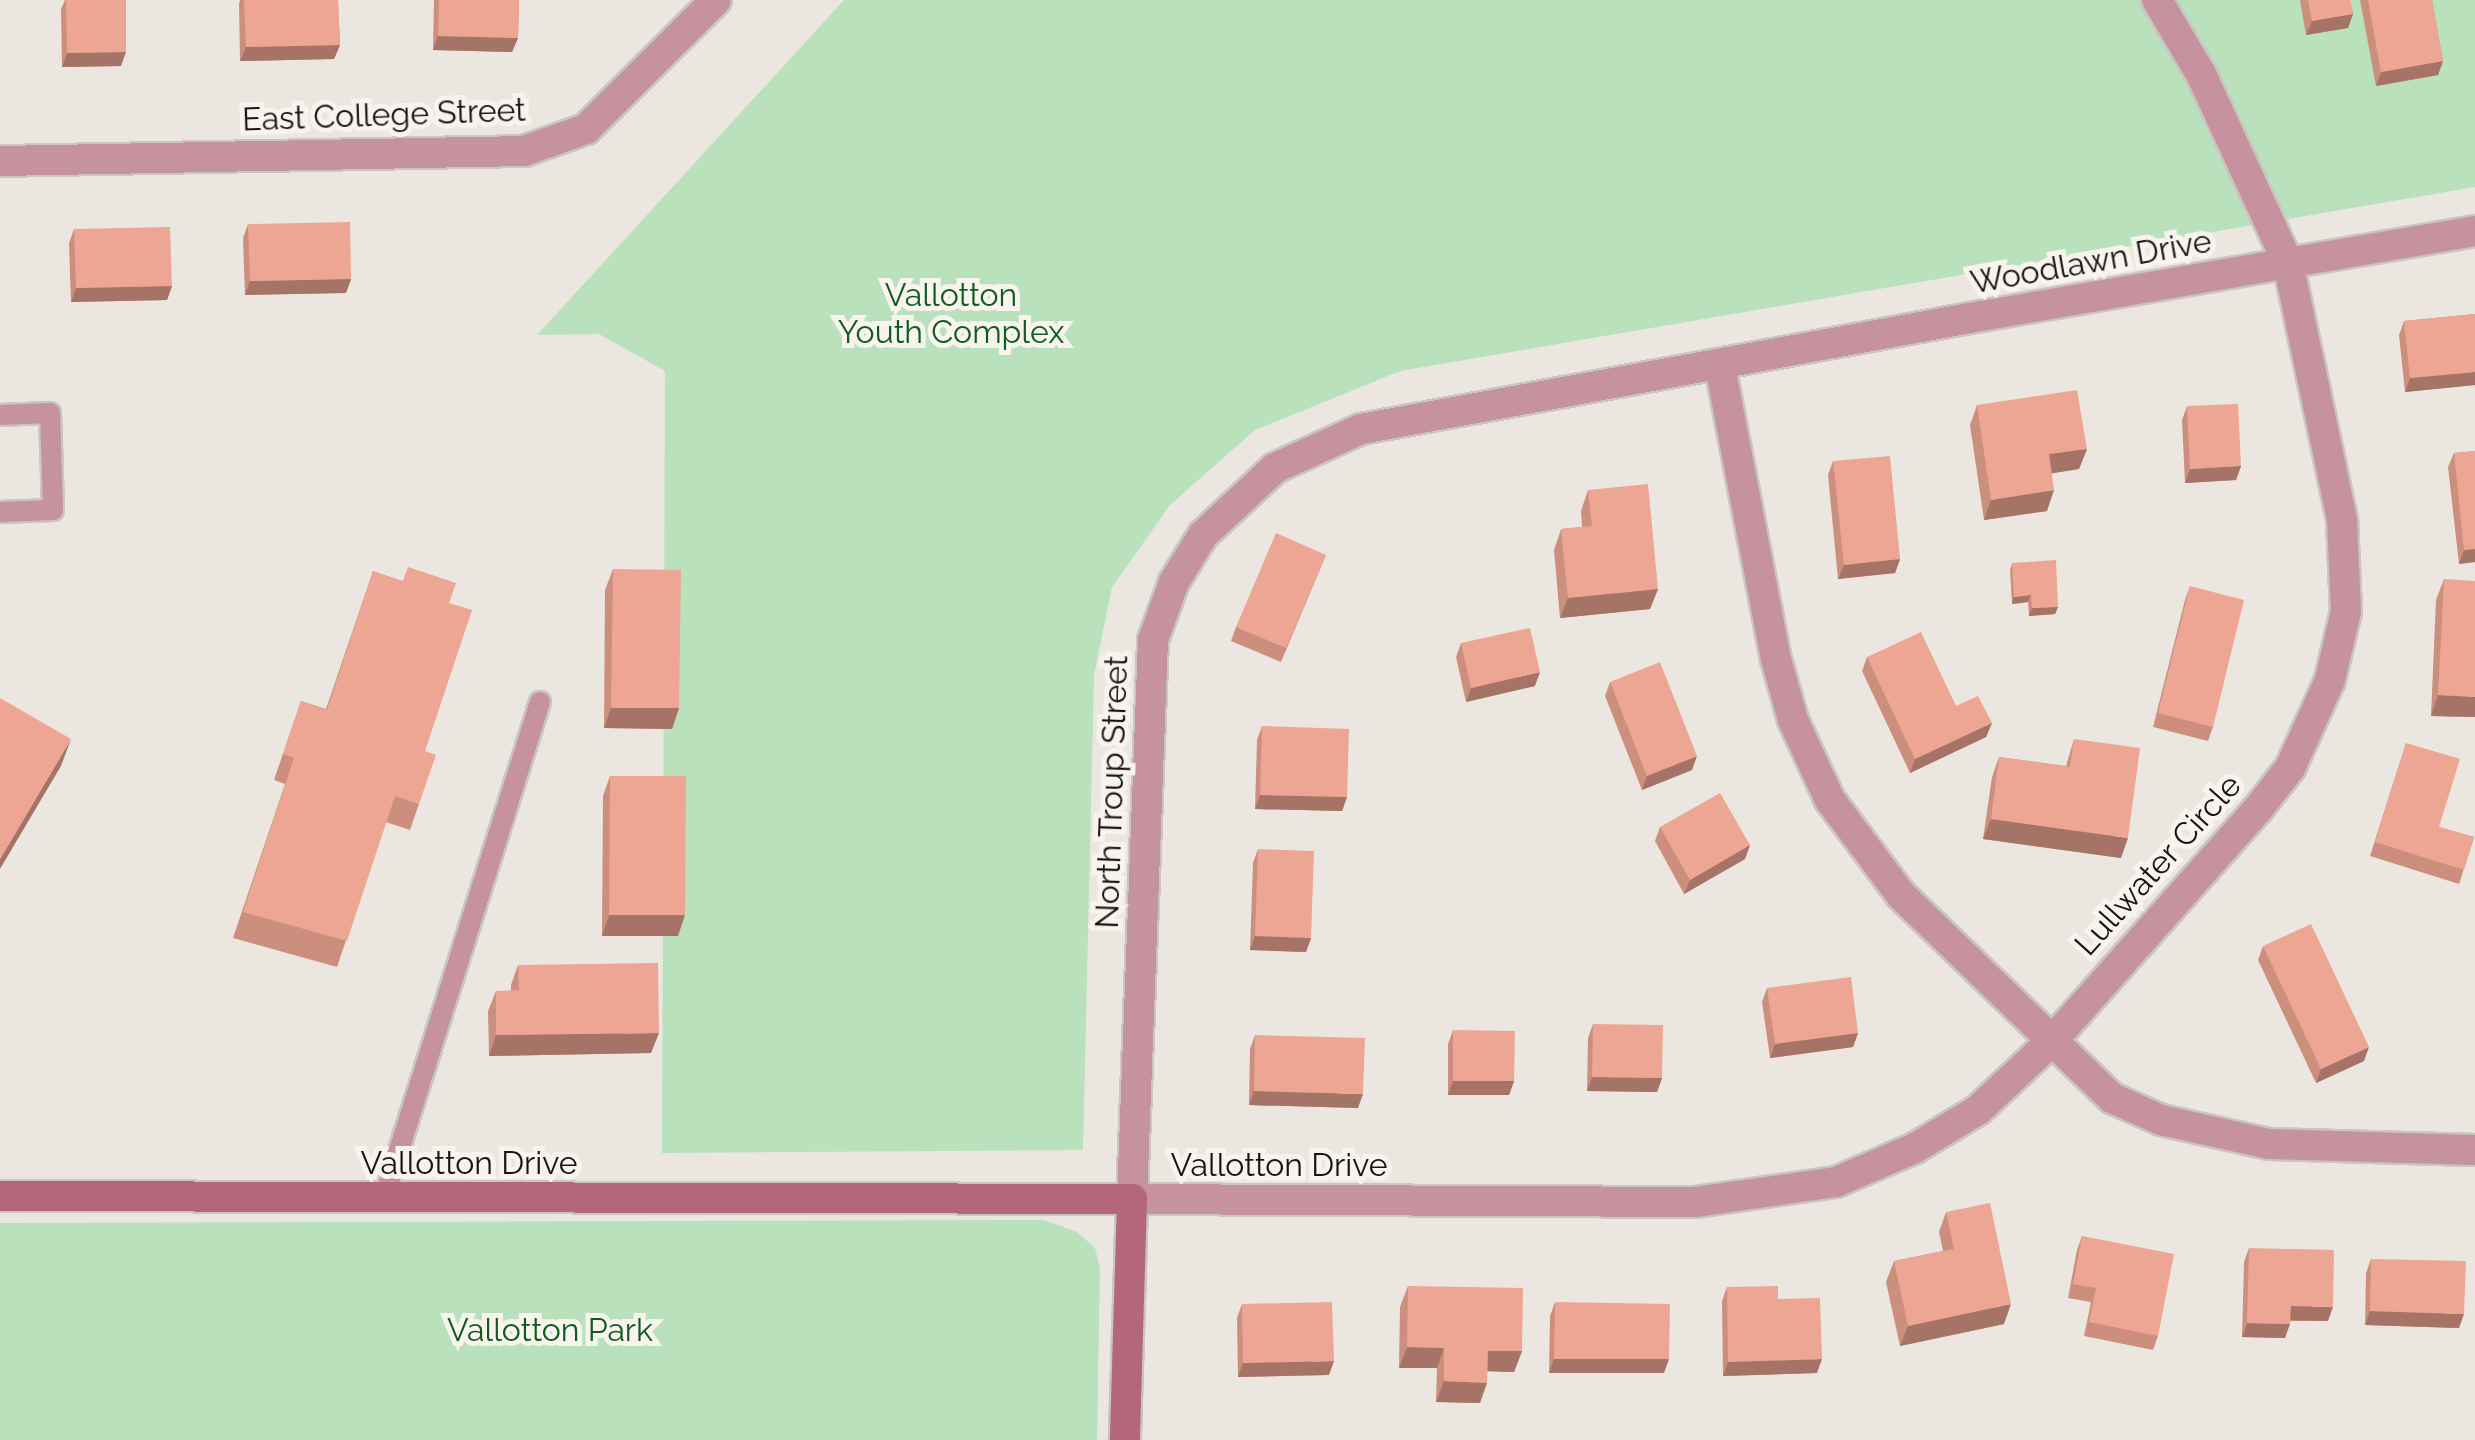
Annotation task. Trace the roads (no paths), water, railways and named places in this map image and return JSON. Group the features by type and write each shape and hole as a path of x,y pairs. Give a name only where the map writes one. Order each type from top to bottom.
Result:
{"street":[{"name":"East College Street","path":"0,161 524,151 586,129 716,0"},
{"name":"Lullwater Circle","path":"2055,1038 2290,768 2330,680 2346,611 2342,520 2288,264 2201,74 2157,0"},
{"name":"Woodlawn Drive","path":"1720,366 2475,231"},
{"path":"1720,366 1776,658 1814,770 1901,896 2055,1038 2112,1098 2161,1120 2269,1144 2475,1150"},
{"name":"North Troup Street","path":"1125,1440 1153,640 1174,582 1203,535 1275,468 1362,429 1720,366"},
{"name":"Vallotton Drive","path":"0,1196 1744,1200 1836,1182 1915,1148 1978,1110 2055,1038"}],"lane":[{"path":"0,415 50,414 53,510 0,512"},
{"path":"384,1198 540,702"}],"park label":[{"name":"Vallotton Youth Complex","path":"951,314"},
{"name":"Vallotton Park","path":"550,1330"}]}
